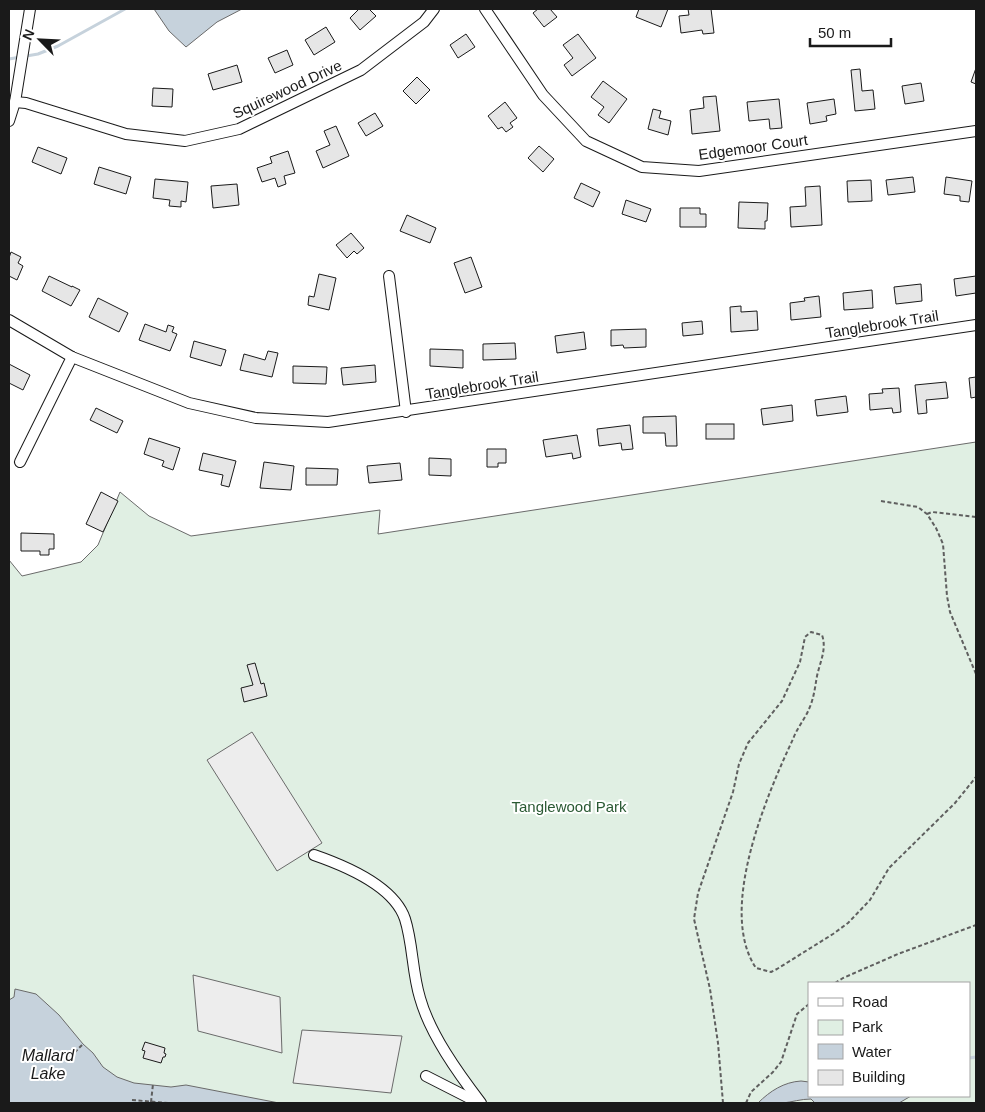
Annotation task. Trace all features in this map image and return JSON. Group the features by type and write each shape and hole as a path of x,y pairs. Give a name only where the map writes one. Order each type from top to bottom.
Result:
{"street":[{"path":"9,121 16,102 30,9"},
{"name":"Squirewood Drive","path":"16,102 26,103 126,134 185,141 239,129 361,70 424,22 434,9"},
{"name":"Edgemoor Court","path":"485,9 543,95 586,141 642,167 699,170 976,131"},
{"path":"389,276 406,412"},
{"name":"Tanglebrook Trail","path":"9,320 72,357 190,403 256,418 328,422 406,412 976,325"},
{"path":"20,462 72,357"},
{"path":"314,855 342,865 362,876 384,891 404,916 409,935 413,968 424,1011 442,1046 480,1103"},
{"path":"426,1076 480,1103"}],"path":[{"path":"881,501 918,507 927,514 943,544 950,612 976,674"},
{"path":"927,514 932,512 976,517"},
{"path":"723,1103 718,1043 710,989 694,919 695,908 698,892 733,792 739,764 748,743 782,701 800,662 806,637 811,632 817,632 822,635 824,642 814,698 794,736 760,818 751,844 746,873 742,924 746,946 756,968 771,972 848,923 870,900 889,868 955,803 976,777"},
{"path":"837,982 898,954 976,925"},
{"path":"746,1103 751,1092 781,1062 797,1014 808,1005"},
{"path":"70,1057 83,1044"},
{"path":"65,1053 74,1061"},
{"path":"152,1102 153,1084"},
{"path":"132,1100 168,1103"}],"green space":[{"name":"Tanglewood Park","path":"976,442 976,1103 9,1103 9,560 22,576 81,562 98,545 120,492 149,516 191,536 380,510 378,534"}],"shaded area":[{"path":"252,732 322,843 277,871 207,760"},
{"path":"193,975 280,997 282,1053 198,1031"},
{"path":"302,1030 402,1036 391,1093 293,1083"}],"water":[{"path":"154,9 242,9 217,22 186,47 169,31"},
{"name":"Mallard Lake","path":"15,989 36,994 59,1015 103,1067 117,1077 134,1083 171,1087 186,1085 279,1103 9,1103 9,1000 14,997"},
{"path":"808,1082 808,1097 909,1097 899,1103 815,1103 811,1099 804,1099 780,1103 758,1103 767,1095 789,1083"}],"building":[{"path":"359,9 369,9 376,16 360,30 350,18"},
{"path":"538,9 550,9 557,17 544,27 533,13"},
{"path":"639,9 668,9 661,27 636,17"},
{"path":"688,9 711,9 714,33 703,34 702,30 681,33 679,16 689,15"},
{"path":"326,27 335,42 314,55 305,40"},
{"path":"466,34 475,47 458,58 450,45"},
{"path":"578,34 596,58 572,76 564,65 573,58 563,45"},
{"path":"287,50 293,65 275,73 268,58"},
{"path":"237,65 242,82 213,90 208,74"},
{"path":"976,68 976,84 971,82"},
{"path":"860,69 862,91 873,90 875,109 855,111 851,70"},
{"path":"417,77 430,90 416,104 403,91"},
{"path":"603,81 627,99 609,123 598,115 604,107 591,97"},
{"path":"921,83 924,101 905,104 902,86"},
{"path":"153,88 173,89 172,107 152,106"},
{"path":"716,96 720,131 692,134 690,110 704,108 703,97"},
{"path":"779,99 782,128 770,129 769,119 749,121 747,102"},
{"path":"834,99 836,114 826,116 827,121 810,124 807,103"},
{"path":"505,102 517,118 510,123 513,127 506,132 502,127 498,129 488,116"},
{"path":"653,109 661,111 659,118 671,121 668,135 648,129"},
{"path":"375,113 383,126 366,136 358,123"},
{"path":"336,126 349,156 323,168 316,151 330,145 324,131"},
{"path":"539,146 554,159 543,172 528,158"},
{"path":"38,147 67,158 61,174 32,162"},
{"path":"288,151 295,173 284,176 286,184 278,187 275,178 262,182 257,168 272,163 270,157"},
{"path":"99,167 131,177 126,194 94,184"},
{"path":"913,177 915,192 888,195 886,180"},
{"path":"946,177 972,181 969,202 960,201 960,196 944,194"},
{"path":"155,179 188,182 186,202 181,201 181,207 169,206 170,200 153,198"},
{"path":"871,180 872,201 848,202 847,181"},
{"path":"581,183 600,192 593,207 574,198"},
{"path":"237,184 239,205 213,208 211,186"},
{"path":"820,186 822,225 791,227 790,207 806,206 805,187"},
{"path":"626,200 651,209 646,222 622,214"},
{"path":"739,202 768,203 765,229 738,228"},
{"path":"680,208 700,208 700,214 706,214 706,227 680,227"},
{"path":"407,215 436,228 430,243 400,231"},
{"path":"351,233 364,248 357,254 354,251 347,258 336,245"},
{"path":"11,252 21,257 18,263 23,266 17,280 9,276"},
{"path":"471,257 482,287 465,293 454,263"},
{"path":"319,274 336,278 329,310 308,305 309,296 314,297"},
{"path":"49,276 80,290 71,306 42,291"},
{"path":"976,276 976,293 956,296 954,279"},
{"path":"921,284 922,301 896,304 894,287"},
{"path":"872,290 873,308 844,310 843,293"},
{"path":"819,296 821,317 791,320 790,303 805,301 804,298"},
{"path":"98,298 128,313 119,332 89,317"},
{"path":"741,306 741,312 757,311 758,330 731,332 730,307"},
{"path":"702,321 703,334 683,336 682,323"},
{"path":"145,324 166,332 168,325 174,327 172,332 177,334 170,351 139,340"},
{"path":"646,329 646,347 624,348 623,345 611,346 611,330"},
{"path":"584,332 586,349 557,353 555,336"},
{"path":"194,341 226,350 221,366 190,357"},
{"path":"515,343 516,359 483,360 483,344"},
{"path":"430,349 463,350 463,368 430,366"},
{"path":"268,351 278,353 272,377 240,370 244,354 265,360"},
{"path":"9,364 30,375 23,390 9,383"},
{"path":"375,365 376,382 343,385 341,368"},
{"path":"293,366 327,367 326,384 293,383"},
{"path":"976,377 976,397 971,398 969,378"},
{"path":"946,382 948,398 926,400 927,413 918,414 915,385"},
{"path":"899,388 901,412 893,413 892,408 870,410 869,394 883,393 882,389"},
{"path":"846,396 848,412 817,416 815,400"},
{"path":"792,405 793,421 763,425 761,409"},
{"path":"96,408 123,421 117,433 90,420"},
{"path":"676,416 677,446 666,446 665,433 643,433 643,417"},
{"path":"706,424 734,424 734,439 706,439"},
{"path":"630,425 633,449 622,450 621,443 599,446 597,429"},
{"path":"577,435 581,457 573,459 572,453 546,457 543,440"},
{"path":"149,438 180,448 173,470 162,466 164,461 144,454"},
{"path":"487,449 506,449 506,463 498,463 498,467 487,467"},
{"path":"203,453 236,461 229,487 221,485 223,475 199,470"},
{"path":"429,458 451,459 451,476 429,475"},
{"path":"264,462 294,466 291,490 260,488"},
{"path":"400,463 402,480 369,483 367,466"},
{"path":"306,468 338,469 337,485 306,485"},
{"path":"101,492 118,501 103,532 86,524"},
{"path":"21,533 54,534 54,549 49,549 49,555 40,555 40,551 21,551"},
{"path":"255,663 261,684 264,683 267,696 244,702 241,688 253,685 247,665"},
{"path":"145,1042 165,1048 164,1053 166,1054 161,1063 143,1058 145,1051 142,1050"}],"waterway":[{"path":"9,59 38,54 58,46 125,9"},
{"path":"970,1058 976,1057"}]}
